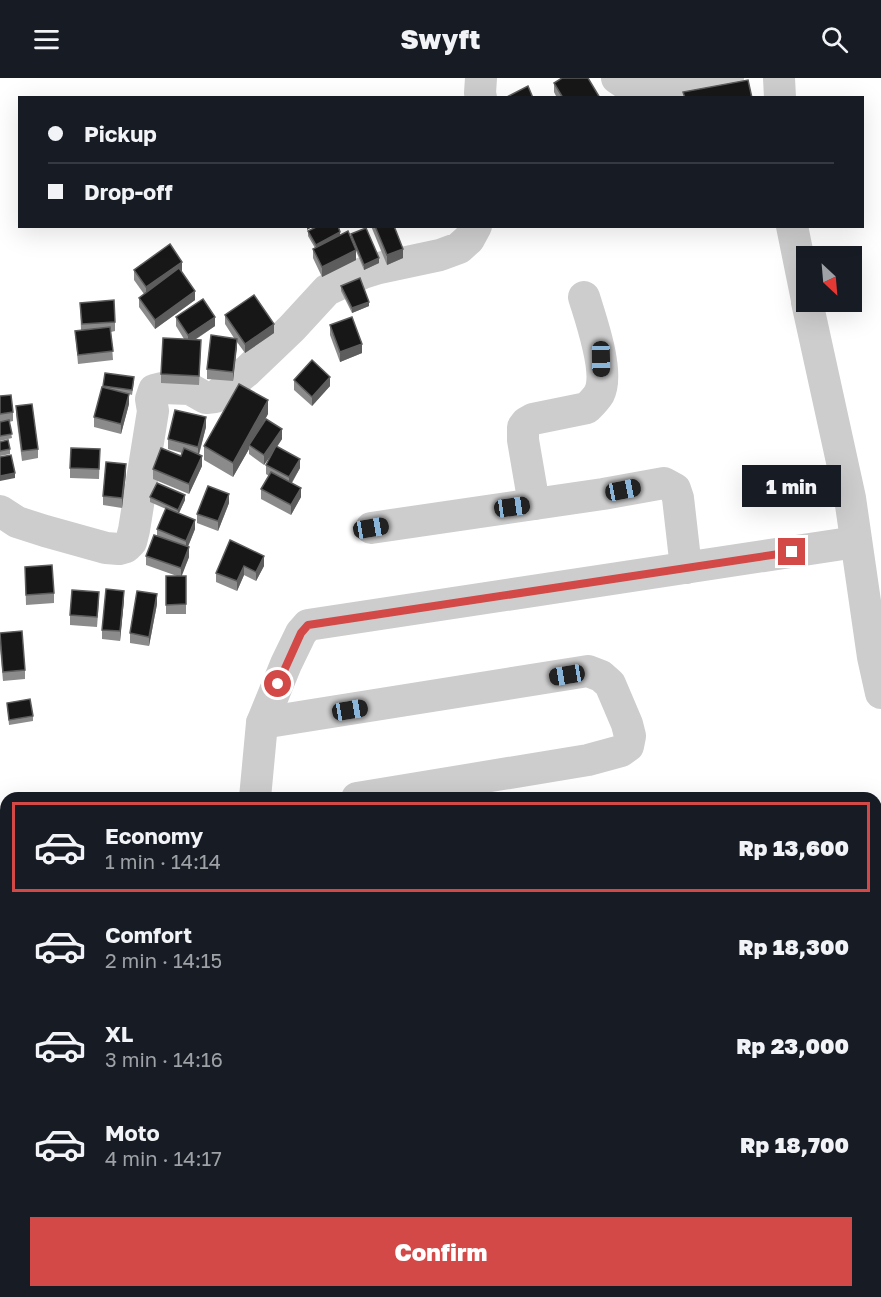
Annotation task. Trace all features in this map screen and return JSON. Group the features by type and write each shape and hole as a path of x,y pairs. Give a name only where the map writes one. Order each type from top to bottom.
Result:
{"street":[{"path":"481,78 481,96"},
{"path":"617,78 642,95 728,78"},
{"path":"779,78 780,96"},
{"path":"0,512 17,522 106,548 126,547 131,542 134,530 153,411 153,390 190,389 206,398 215,397 248,371 327,290 379,268 440,255 459,248 470,239 475,228"},
{"path":"792,228 796,246"},
{"path":"534,504 523,440 523,427 533,420 587,408 600,392 601,359 584,297"},
{"path":"809,312 850,498 873,657 881,693"},
{"path":"371,528 664,483 675,489 678,498 686,568"},
{"path":"256,792 262,723 286,664 301,633 308,625 856,542"},
{"path":"262,723 588,671 601,676 610,684 627,724 630,736 628,746 621,751 588,760 394,792"},
{"path":"440,792 479,778"}],"building":[{"path":"562,78 588,78 599,96 562,96 554,83"},
{"path":"748,80 752,96 684,96 683,92"},
{"path":"528,86 532,96 509,96"},
{"path":"314,228 339,228 340,232 316,245 308,231"},
{"path":"366,228 379,258 364,265 351,234"},
{"path":"376,228 395,228 403,249 387,255"},
{"path":"348,231 356,250 322,267 313,249"},
{"path":"170,244 182,262 146,287 134,270"},
{"path":"179,268 195,291 155,320 139,298"},
{"path":"360,278 369,302 352,308 341,286"},
{"path":"254,295 274,324 245,344 225,315"},
{"path":"203,299 215,317 188,335 176,317"},
{"path":"114,300 115,322 82,324 80,303"},
{"path":"352,317 362,344 340,352 330,325"},
{"path":"110,327 113,351 78,355 75,331"},
{"path":"211,335 237,339 233,372 207,369"},
{"path":"163,338 201,340 199,376 161,374"},
{"path":"312,360 330,377 312,397 294,380"},
{"path":"105,373 134,377 132,390 103,386"},
{"path":"239,384 268,400 233,463 204,446"},
{"path":"102,387 129,394 121,424 94,417"},
{"path":"11,395 13,412 0,414 0,396"},
{"path":"32,404 38,449 22,451 16,406"},
{"path":"175,410 206,417 198,447 168,439"},
{"path":"266,419 282,429 264,455 249,445"},
{"path":"9,420 12,434 0,436 0,422"},
{"path":"8,440 10,449 0,451 0,442"},
{"path":"276,446 300,459 289,477 266,465"},
{"path":"71,448 100,449 99,469 70,468"},
{"path":"161,448 181,456 184,448 202,456 189,484 153,469"},
{"path":"11,455 15,473 0,476 0,457"},
{"path":"106,462 126,464 122,498 103,496"},
{"path":"271,472 301,488 291,505 261,489"},
{"path":"157,483 185,495 178,510 150,497"},
{"path":"208,486 229,494 218,521 197,514"},
{"path":"166,508 195,520 186,541 157,529"},
{"path":"154,535 189,547 181,568 146,556"},
{"path":"230,540 264,556 256,572 244,566 237,581 216,573"},
{"path":"52,565 54,593 26,595 25,567"},
{"path":"166,576 186,576 186,604 166,605"},
{"path":"106,589 124,591 120,631 102,630"},
{"path":"72,590 99,592 97,617 70,615"},
{"path":"137,591 157,594 149,637 130,633"},
{"path":"22,631 25,670 3,672 0,633"},
{"path":"30,699 33,716 9,720 7,703"}],"route":[{"path":"278,684 301,633 308,625 792,552"}]}
